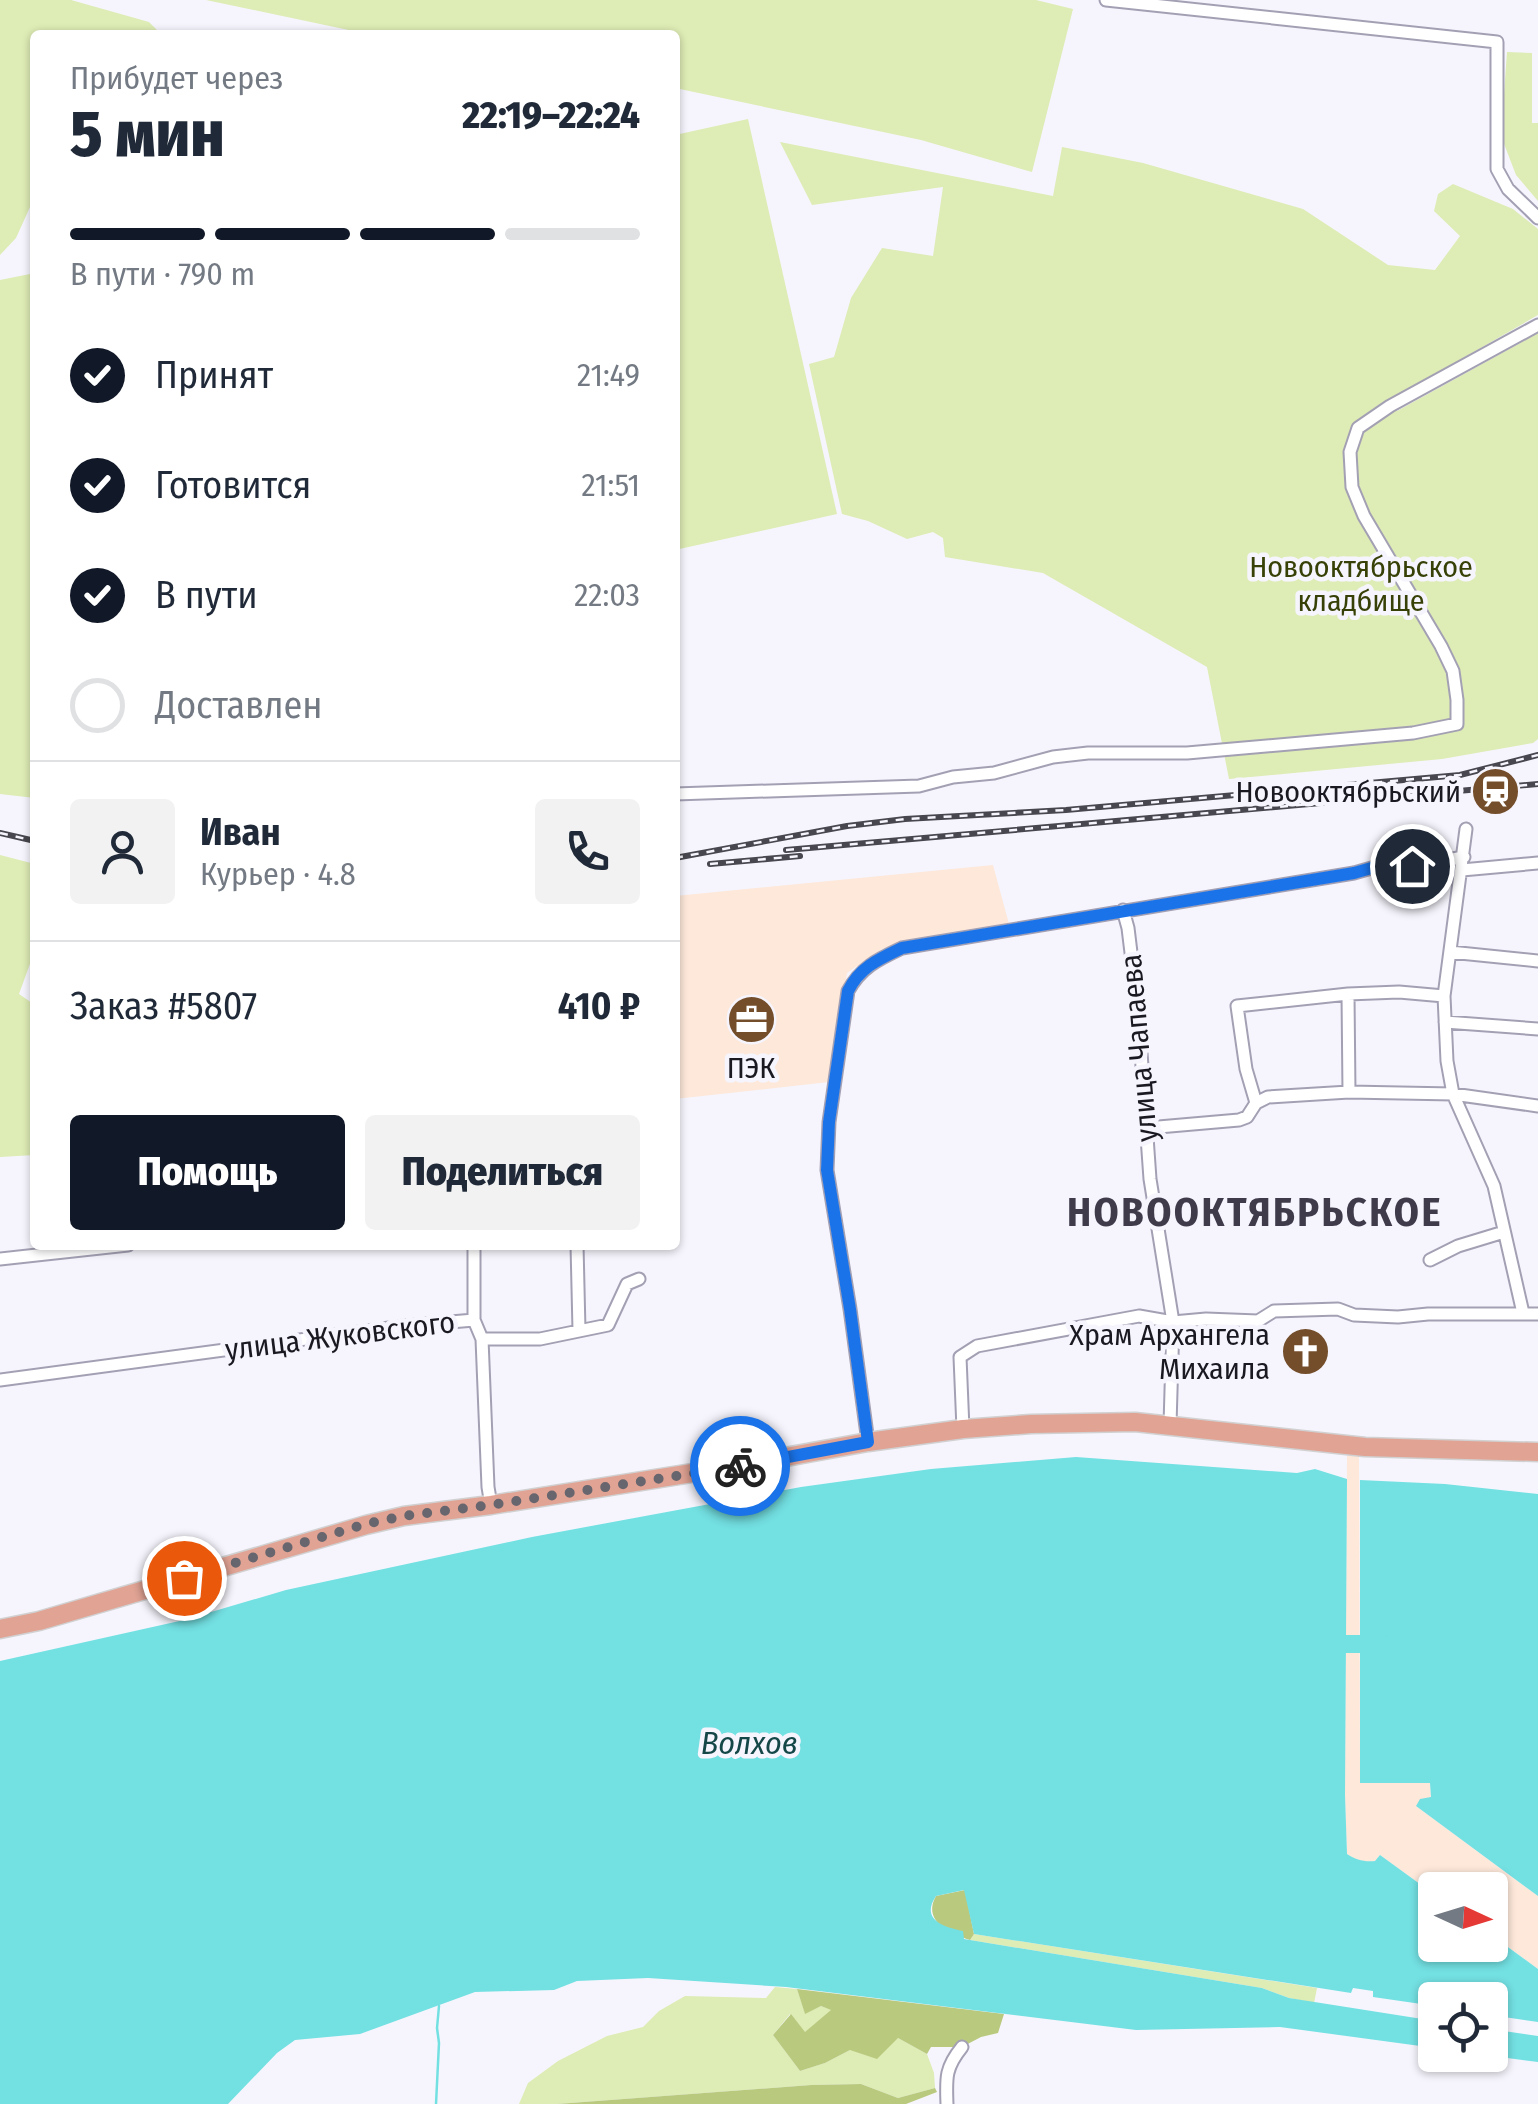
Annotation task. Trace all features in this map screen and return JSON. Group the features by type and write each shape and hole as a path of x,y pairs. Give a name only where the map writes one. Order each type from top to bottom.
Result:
{"main road":[{"path":"0,1629 39,1622 404,1516 963,1429 1082,1422 1170,1425 1364,1447 1538,1452"}],"street":[{"path":"1106,0 1497,42 1496,169 1508,189 1538,218"},
{"path":"680,794 919,786 953,777 994,773 1053,757 1187,753 1413,732 1456,724 1454,671 1364,516 1352,488 1350,452 1358,428 1390,406 1538,326"},
{"path":"1466,830 1444,996 1447,1060 1454,1094 1494,1186 1523,1314"},
{"path":"868,1442 827,1170 829,1122 848,991 867,965 902,948 1354,873 1382,865 1538,863"},
{"name":"улица Чапаева","path":"1123,910 1138,1010 1150,1179 1173,1322 1170,1425"},
{"path":"1450,952 1538,961"},
{"path":"1256,1103 1246,1069 1237,1006 1348,994 1399,992 1444,996"},
{"path":"1348,994 1349,1092"},
{"path":"1445,1022 1538,1028"},
{"path":"1146,1128 1238,1120 1268,1096 1349,1092 1454,1094 1538,1106"},
{"path":"1430,1260 1458,1246 1504,1232"},
{"path":"0,1259 82,1250"},
{"path":"474,1250 474,1320"},
{"path":"577,1250 579,1330"},
{"name":"улица Жуковского","path":"0,1380 386,1328 474,1320 482,1339 540,1339 608,1325 626,1284 639,1279"},
{"path":"963,1429 960,1357 977,1346 1139,1316 1173,1322 1258,1321 1274,1311 1338,1309 1354,1316 1538,1314"},
{"path":"482,1339 491,1505"},
{"path":"947,2104 946,2072 962,2048"}],"shaded area":[{"path":"993,865 1009,924 882,949 847,973 829,1082 680,1098 680,896"},
{"path":"1347,1456 1359,1456 1360,1783 1430,1783 1431,1798 1416,1806 1505,1872 1418,1872 1418,1883 1380,1855 1375,1861 1355,1859 1347,1854"},
{"path":"1508,1874 1538,1896 1538,1969 1508,1947"}],"green space":[{"path":"0,0 71,0 149,22 157,30 30,30 30,207 16,238 0,255"},
{"path":"206,0 1036,0 1073,9 1032,172 921,140 680,89 680,30 348,30"},
{"path":"1507,52 1532,53 1532,123 1538,123 1538,201 1516,175 1501,136"},
{"path":"748,119 837,514 680,549 680,134"},
{"name":"Новооктябрьское кладбище","path":"780,142 1053,196 1062,147 1143,163 1303,209 1388,265 1435,270 1460,236 1434,211 1438,194 1453,184 1513,209 1538,229 1538,315 1381,405 1397,411 1538,333 1538,739 1442,759 1229,779 1207,667 1043,573 945,557 943,538 933,532 907,539 842,514 809,364 834,357 851,298 882,248 933,256 943,187 812,205"},
{"path":"30,274 30,797 0,794 0,280"},
{"path":"0,855 30,863 30,964 19,994 30,1002 30,1155 0,1157"},
{"path":"965,1890 974,1934 970,1940 946,1930 932,1912 936,1896"},
{"path":"974,1934 1317,1988 1314,2003 1262,1988 970,1940"},
{"path":"775,1987 797,1989 805,2013 821,2006 832,2010 805,2033 790,2014 773,2035 800,2071 850,2050 898,2038 927,2054 935,2088 898,2098 861,2084 519,2104 528,2083 558,2061 607,2036 643,2027 659,2011 685,1996 766,1998"},
{"path":"797,1989 1004,2014 998,2033 962,2047 931,2047 927,2054 898,2038 877,2059 850,2050 800,2071 773,2035 791,2014 805,2032 831,2010 821,2006 805,2014"},
{"path":"861,2084 898,2098 935,2088 937,2092 906,2104 557,2104 811,2085"}],"water":[{"name":"Волхов","path":"1076,1457 1297,1473 1315,1469 1347,1479 1347,1854 1367,1861 1375,1861 1380,1855 1418,1883 1418,1962 1508,1962 1508,1947 1538,1969 1538,2022 1508,2018 1508,1982 1418,1982 1418,2004 1373,1997 1373,1991 1353,1988 1351,1993 974,1934 964,1890 936,1896 931,1911 936,1921 963,1931 964,1939 1262,1988 1289,1998 1418,2018 1418,2046 1280,2027 1136,2030 786,1987 648,1978 577,1981 554,1990 475,1992 360,2034 295,2040 277,2053 228,2104 0,2104 0,1661 184,1620 286,1590 532,1537 801,1487 931,1469"},
{"path":"1360,1480 1538,1494 1538,1896 1416,1806 1420,1799 1431,1797 1430,1783 1360,1783"},
{"path":"1508,2032 1538,2036 1538,2062 1508,2058"}],"waterway":[{"name":"Волхов","path":"1323,1644 1382,1644"},
{"path":"436,2104 439,2006"}],"railway":[{"path":"680,857 905,819 1066,810 1460,775 1538,755"},
{"path":"786,850 1538,784"},
{"path":"0,833 30,840"},
{"path":"710,864 800,856"}],"way so far":[{"path":"184,1578 404,1516 740,1466"}],"place":[{"name":"Новооктябрьский","path":"1496,792"},
{"name":"ПЭК","path":"751,1019"},
{"name":"Храм Архангела Михаила","path":"1305,1352"}],"district":[{"name":"НОВООКТЯБРЬСКОЕ","path":"1255,1213"}],"route":[{"path":"740,1466 868,1442 827,1170 829,1122 848,991 867,965 902,948 1354,873 1382,865 1412,866"}]}
